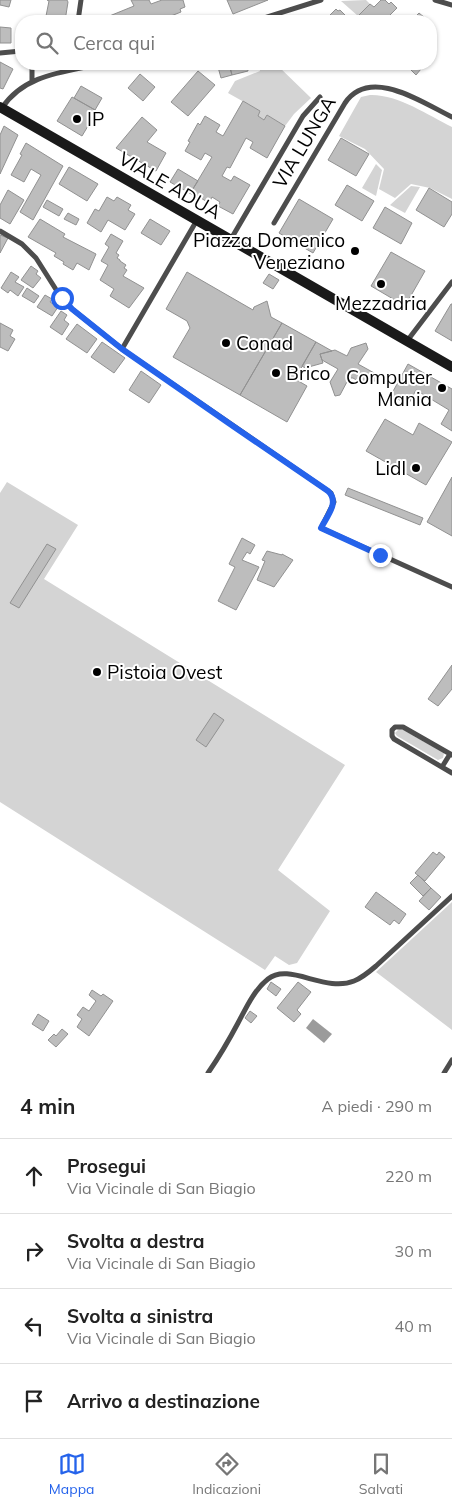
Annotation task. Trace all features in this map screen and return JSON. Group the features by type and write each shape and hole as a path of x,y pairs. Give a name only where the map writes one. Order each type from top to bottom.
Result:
{"main road":[{"name":"VIALE ADUA","path":"0,109 452,367"}],"street":[{"path":"79,15 81,0"},
{"path":"273,15 321,0"},
{"path":"435,0 452,5"},
{"path":"0,53 15,52"},
{"path":"32,70 32,81"},
{"path":"0,109 13,94 32,81 63,70"},
{"name":"VIA LUNGA","path":"274,223 345,103 357,90 372,86 391,89 452,118"},
{"path":"230,240 303,116 320,97"},
{"path":"122,349 197,220"},
{"path":"0,231 22,244 36,258 68,306 122,349 331,493 334,502 321,528 452,587"},
{"path":"407,341 452,282"},
{"path":"442,767 451,755 403,727 395,726 392,730 394,739 452,773"},
{"path":"208,1073 254,996 267,980 276,974 285,973 327,984 354,981 376,966 452,896"},
{"path":"444,1073 452,1060"}],"shaded area":[{"path":"366,0 370,4 357,15 341,1"},
{"path":"282,70 311,98 294,114 285,126 267,115 264,120 258,116 260,111 228,93 235,81 260,71"},
{"path":"370,95 391,98 423,111 452,127 452,199 430,188 411,184 395,198 379,189 384,169 365,149 339,136 361,97"},
{"path":"376,164 382,170 376,196 362,188"},
{"path":"411,186 420,187 405,213 390,205"},
{"name":"Pistoia Ovest","path":"7,482 78,525 44,579 345,765 278,870 330,911 297,963 289,965 275,956 265,970 0,802 0,493"},
{"path":"400,728 444,753 443,758 438,760 397,736 395,733"},
{"path":"452,902 452,1030 376,972"},
{"path":"313,1019 332,1034 324,1043 306,1028"}],"building":[{"path":"0,0 11,0 9,7 0,5"},
{"path":"47,0 67,0 66,15 46,15 49,1"},
{"path":"131,0 149,0 151,4 162,0 183,0 185,7 180,9 181,12 174,15 112,15 134,6"},
{"path":"227,0 268,0 233,14"},
{"path":"381,0 385,0 389,4 391,2 397,8 390,15 359,15 370,4 374,7"},
{"path":"336,9 345,15 330,15"},
{"path":"0,27 11,28 11,43 0,43"},
{"path":"0,62 13,69 3,89 0,88"},
{"path":"219,70 231,70 232,75 221,78"},
{"path":"231,70 248,70 248,71 232,75"},
{"path":"411,70 420,70 416,75"},
{"path":"198,71 215,85 188,116 171,102"},
{"path":"140,74 155,87 143,101 128,88"},
{"path":"81,86 102,98 95,110 74,98"},
{"path":"72,97 97,111 82,136 57,121"},
{"path":"243,101 260,111 258,116 264,120 267,115 285,126 267,158 250,148 253,142 246,138 230,168 227,167 222,176 231,181 234,176 250,185 233,214 218,206 220,202 212,197 209,203 191,192 212,157 205,153 201,160 185,151 198,123 200,125 205,116 220,125 216,132 223,136"},
{"path":"142,117 157,130 147,142 166,153 156,171 116,148"},
{"path":"4,126 18,135 0,174 0,135"},
{"path":"341,138 369,154 356,176 328,160"},
{"path":"26,143 63,166 33,220 20,212 41,175 31,169 24,182 11,175"},
{"path":"69,167 98,184 87,201 59,184"},
{"path":"178,169 198,181 191,192 193,195 170,182"},
{"path":"347,185 374,201 362,221 335,205"},
{"path":"429,188 452,202 452,214 444,227 416,210"},
{"path":"8,190 24,200 10,224 0,218 0,205"},
{"path":"107,197 114,201 117,197 131,205 128,210 135,214 125,230 108,220 101,232 87,223 95,209 99,211"},
{"path":"299,199 333,219 313,253 279,233"},
{"path":"47,200 63,209 59,216 43,207"},
{"path":"385,207 412,223 401,244 373,228"},
{"path":"68,213 79,219 76,225 64,219"},
{"path":"40,219 65,234 63,237 96,254 89,270 77,263 73,270 54,256 56,253 28,237"},
{"path":"150,219 170,231 161,245 141,233"},
{"path":"111,234 123,241 116,253 119,255 117,258 126,265 124,268 127,270 123,276 144,288 129,308 110,296 114,289 100,280 108,265 101,261 109,247 105,244"},
{"path":"0,235 8,238 0,253"},
{"path":"391,252 425,271 405,306 371,286"},
{"path":"31,266 38,271 36,274 41,278 33,288 21,280"},
{"path":"11,272 19,277 15,282 24,287 18,296 10,290 8,293 1,288"},
{"name":"Conad","path":"187,272 253,310 254,307 267,301 271,317 282,323 240,395 173,357 190,328 187,321 166,309"},
{"path":"269,274 279,280 273,289 263,283"},
{"path":"27,288 39,296 34,303 22,296"},
{"path":"45,295 52,299 50,302 58,307 52,316 37,307"},
{"path":"452,304 452,341 435,331"},
{"path":"61,311 67,315 64,320 69,324 62,335 50,327"},
{"path":"0,323 13,330 10,336 15,339 8,351 0,347"},
{"name":"Brico","path":"282,323 316,342 295,379 307,386 287,422 240,395"},
{"path":"77,324 97,339 87,353 66,339"},
{"path":"102,342 125,358 114,373 91,357"},
{"path":"316,342 332,351 320,354 323,363 305,368 302,366"},
{"path":"366,343 368,349 358,364 376,374 378,380 363,384 353,378 349,378 340,395 335,396 330,382 338,369 322,360 320,354 335,350 347,356 351,348"},
{"path":"408,364 452,389 452,431 441,424 449,410 416,390 408,405 391,395"},
{"path":"141,371 161,385 149,403 129,390"},
{"name":"Lidl","path":"385,419 413,435 419,423 452,442 426,485 366,451"},
{"path":"452,477 452,536 427,522"},
{"path":"348,488 423,518 420,525 345,495"},
{"path":"242,538 255,545 250,554 247,552 242,560 259,567 236,610 218,601 235,567 229,564"},
{"path":"47,544 56,549 19,608 10,603"},
{"path":"267,551 282,554 293,560 274,587 257,580 265,561 262,560"},
{"path":"452,665 452,689 438,706 428,699"},
{"path":"214,713 224,720 206,747 196,740"},
{"path":"433,852 437,855 439,852 445,857 425,881 415,873"},
{"path":"418,875 431,888 423,896 410,883"},
{"path":"431,888 441,897 429,910 419,901"},
{"path":"376,892 406,914 399,924 394,920 390,925 365,907"},
{"path":"271,982 281,989 276,996 267,989"},
{"path":"298,982 311,992 297,1010 301,1014 294,1022 277,1008"},
{"path":"92,990 101,996 103,994 113,1001 89,1036 77,1027 82,1019 77,1015 83,1007 89,1011 96,1001 89,995"},
{"path":"250,1011 257,1016 251,1023 245,1018"},
{"path":"38,1014 49,1021 43,1031 32,1024"},
{"path":"62,1029 68,1034 56,1047 48,1040 54,1034 56,1036"}],"place":[{"name":"IP","path":"77,119"},
{"name":"Piazza Domenico Veneziano","path":"355,251"},
{"name":"Mezzadria","path":"381,284"},
{"name":"Conad","path":"226,343"},
{"name":"Brico","path":"276,373"},
{"name":"Computer Mania","path":"442,388"},
{"name":"Lidl","path":"416,468"},
{"name":"Pistoia Ovest","path":"97,672"}],"route":[{"path":"62,298 72,309 122,349 333,495 334,502 321,528 380,555"}]}
